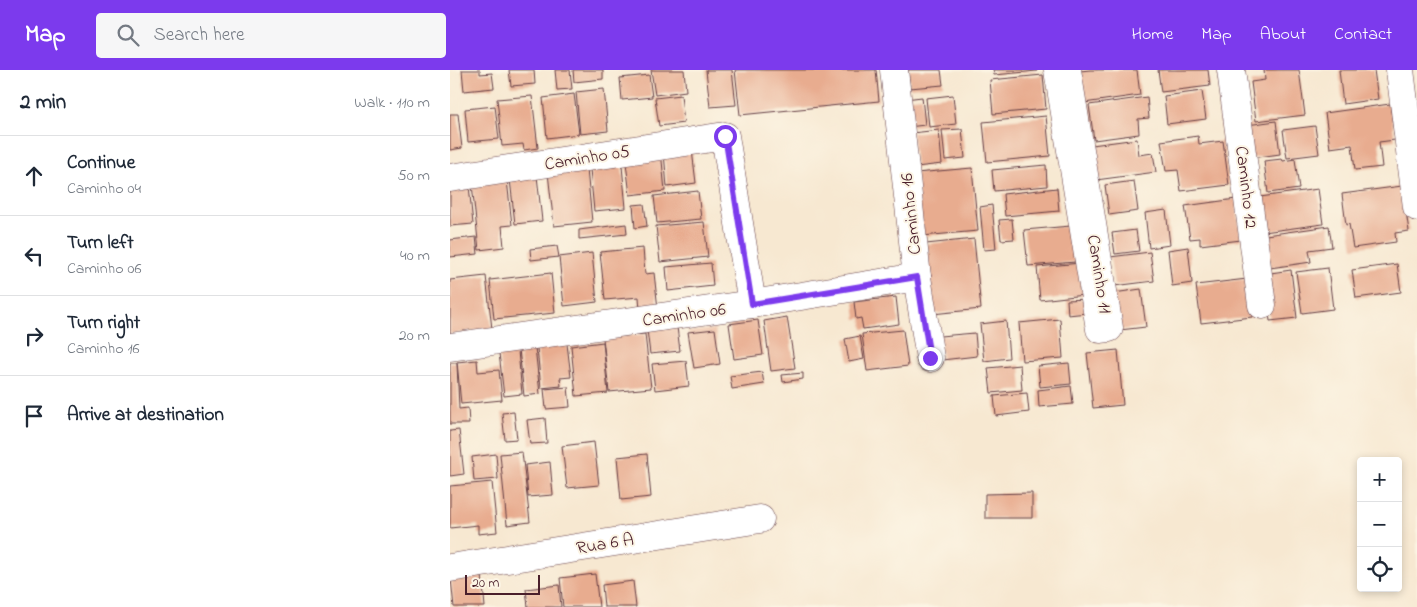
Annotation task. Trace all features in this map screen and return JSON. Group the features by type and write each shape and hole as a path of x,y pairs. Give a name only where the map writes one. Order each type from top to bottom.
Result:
{"street":[{"name":"Caminho 16","path":"894,70 917,277 930,358"},
{"name":"Caminho 11","path":"1058,70 1100,329 1109,328 1067,70"},
{"name":"Caminho 12","path":"1231,70 1262,305"},
{"path":"1400,70 1417,207"},
{"name":"Caminho 05","path":"450,178 725,136 752,304"},
{"name":"Caminho 06","path":"450,347 752,304 917,277"},
{"name":"Rua 6 A","path":"450,568 760,519"}],"building":[{"path":"462,70 480,70 480,74 492,73 494,88 464,91"},
{"path":"509,70 534,70 535,84 511,86"},
{"path":"555,70 570,70 572,89 557,90"},
{"path":"573,70 603,70 603,79 574,82"},
{"path":"651,70 684,70 686,91 655,95"},
{"path":"706,70 732,70 736,105 710,107"},
{"path":"735,70 876,70 879,101 740,115"},
{"path":"908,70 941,70 943,85 910,88"},
{"path":"993,70 1037,70 1037,71 994,75"},
{"path":"1137,70 1140,95 1084,103 1080,71"},
{"path":"1158,70 1208,70 1210,86 1161,92"},
{"path":"1264,70 1299,70 1305,115 1256,121 1251,82 1265,80"},
{"path":"1339,70 1374,70 1378,99 1343,104"},
{"path":"649,75 652,97 622,100 620,78"},
{"path":"1043,75 1046,109 993,114 990,80"},
{"path":"604,89 608,131 580,134 576,92"},
{"path":"1202,91 1206,119 1167,124 1164,96"},
{"path":"574,94 579,134 547,138 543,98"},
{"path":"681,95 684,123 659,126 655,98"},
{"path":"953,95 956,124 929,127 926,98"},
{"path":"532,96 538,148 524,150 523,144 502,146 497,99"},
{"path":"922,97 925,125 908,127 905,99"},
{"path":"1147,97 1149,118 1138,119 1139,134 1094,140 1089,105"},
{"path":"1390,104 1395,140 1379,142 1382,167 1355,170 1352,145 1330,148 1325,113"},
{"path":"495,106 499,139 468,142 465,109"},
{"path":"450,114 458,114 462,148 450,150"},
{"path":"1046,116 1050,156 987,162 983,122"},
{"path":"1276,121 1280,154 1251,158 1247,125"},
{"path":"1315,126 1319,154 1287,158 1283,130"},
{"path":"962,129 965,158 945,160 942,130"},
{"path":"939,130 942,164 916,167 912,133"},
{"path":"1198,136 1199,144 1223,141 1229,185 1181,191 1178,170 1166,171 1161,141"},
{"path":"1137,139 1139,155 1153,153 1156,172 1096,180 1092,145"},
{"path":"692,150 696,183 667,187 664,153"},
{"path":"661,151 665,191 630,195 625,155"},
{"path":"1282,159 1283,161 1295,159 1299,189 1268,193 1264,161"},
{"path":"1046,165 1047,186 994,191 992,170"},
{"path":"622,166 626,208 594,211 590,169"},
{"path":"972,168 978,231 922,236 916,173"},
{"path":"587,169 592,222 554,226 548,173"},
{"path":"537,176 542,221 515,224 510,179"},
{"path":"507,180 512,225 502,226 504,247 479,250 472,184"},
{"path":"1134,181 1138,211 1109,215 1105,185"},
{"path":"469,186 473,224 450,226 450,188"},
{"path":"1402,186 1409,231 1395,233 1396,242 1353,248 1349,224 1346,225 1342,194"},
{"path":"1057,188 1059,211 1005,216 1003,194"},
{"path":"1318,189 1323,224 1264,232 1260,197"},
{"path":"698,191 701,219 657,223 654,196"},
{"path":"1236,199 1241,240 1200,245 1200,238 1190,239 1185,206"},
{"path":"644,204 647,226 635,228 633,205"},
{"path":"992,205 996,249 984,250 980,207"},
{"path":"1166,210 1170,245 1149,248 1145,213"},
{"path":"1012,219 1014,239 1001,240 999,220"},
{"path":"704,222 708,257 660,262 656,226"},
{"path":"626,224 627,234 579,239 579,230"},
{"path":"1071,226 1075,262 1028,266 1024,230"},
{"path":"1329,226 1332,247 1309,250 1311,262 1270,268 1266,235"},
{"path":"1136,230 1139,251 1115,254 1112,233"},
{"path":"476,237 478,254 450,257 450,240"},
{"path":"974,239 981,309 932,314 926,244"},
{"path":"557,246 559,257 531,260 530,249"},
{"path":"1188,247 1192,283 1172,286 1168,250"},
{"path":"643,248 645,274 654,273 658,309 640,310 639,297 605,300 600,252"},
{"path":"1150,252 1154,281 1114,286 1110,257"},
{"path":"592,253 597,302 564,306 559,257"},
{"path":"711,263 713,286 668,291 666,267"},
{"path":"1081,263 1084,295 1040,300 1037,267"},
{"path":"1397,264 1401,292 1356,298 1352,270"},
{"path":"1328,268 1333,309 1302,313 1296,272"},
{"path":"1291,270 1297,318 1270,321 1264,274"},
{"path":"551,273 555,313 494,319 490,280"},
{"path":"486,276 492,329 450,334 450,280"},
{"path":"1247,279 1252,317 1201,323 1196,285"},
{"path":"1141,289 1146,327 1111,331 1107,294"},
{"path":"896,297 899,324 863,329 861,318 856,319 854,302"},
{"path":"1085,299 1087,313 1068,315 1067,300"},
{"path":"787,317 795,368 771,371 764,321"},
{"path":"1060,319 1063,358 1022,361 1019,323"},
{"path":"758,320 763,355 734,359 729,324"},
{"path":"1006,321 1009,358 984,361 980,324"},
{"path":"677,327 680,351 650,354 647,330"},
{"path":"715,329 720,364 694,368 688,332"},
{"path":"903,330 908,366 867,371 862,334"},
{"path":"975,333 977,356 942,360 940,336"},
{"path":"645,334 651,388 609,392 603,338"},
{"path":"860,336 864,359 849,362 845,339"},
{"path":"603,342 608,393 576,396 571,346"},
{"path":"567,344 571,377 560,378 561,386 541,388 537,348"},
{"path":"535,347 540,394 524,396 519,349"},
{"path":"1118,350 1123,405 1093,408 1087,353"},
{"path":"518,351 522,394 504,396 499,353"},
{"path":"477,360 478,372 499,370 502,400 461,404 457,362"},
{"path":"686,361 689,386 655,390 652,364"},
{"path":"450,363 457,363 459,409 468,408 469,424 450,424"},
{"path":"1069,363 1071,384 1040,387 1038,366"},
{"path":"1020,365 1022,390 991,393 988,368"},
{"path":"762,372 764,384 732,389 730,376"},
{"path":"803,373 803,379 783,382 782,375"},
{"path":"1071,386 1073,404 1039,407 1038,390"},
{"path":"568,387 570,407 546,409 544,389"},
{"path":"1027,393 1029,412 996,416 994,396"},
{"path":"514,412 517,439 505,440 502,413"},
{"path":"545,418 547,443 530,444 527,420"},
{"path":"459,430 464,474 450,476 450,431"},
{"path":"594,442 599,485 567,488 562,446"},
{"path":"522,452 530,522 507,525 500,454"},
{"path":"496,454 498,479 474,481 472,457"},
{"path":"647,454 651,497 621,500 617,457"},
{"path":"550,462 553,495 528,497 525,465"},
{"path":"492,482 497,532 478,534 478,525 450,528 450,486"},
{"path":"1032,493 1032,518 985,518 985,494"},
{"path":"595,574 599,607 563,607 560,578"},
{"path":"482,575 485,607 454,607 451,579"},
{"path":"633,581 636,607 604,607 602,585"},
{"path":"559,585 561,607 528,607 526,589"}],"route":[{"path":"725,136 752,304 917,277 930,358"}]}
